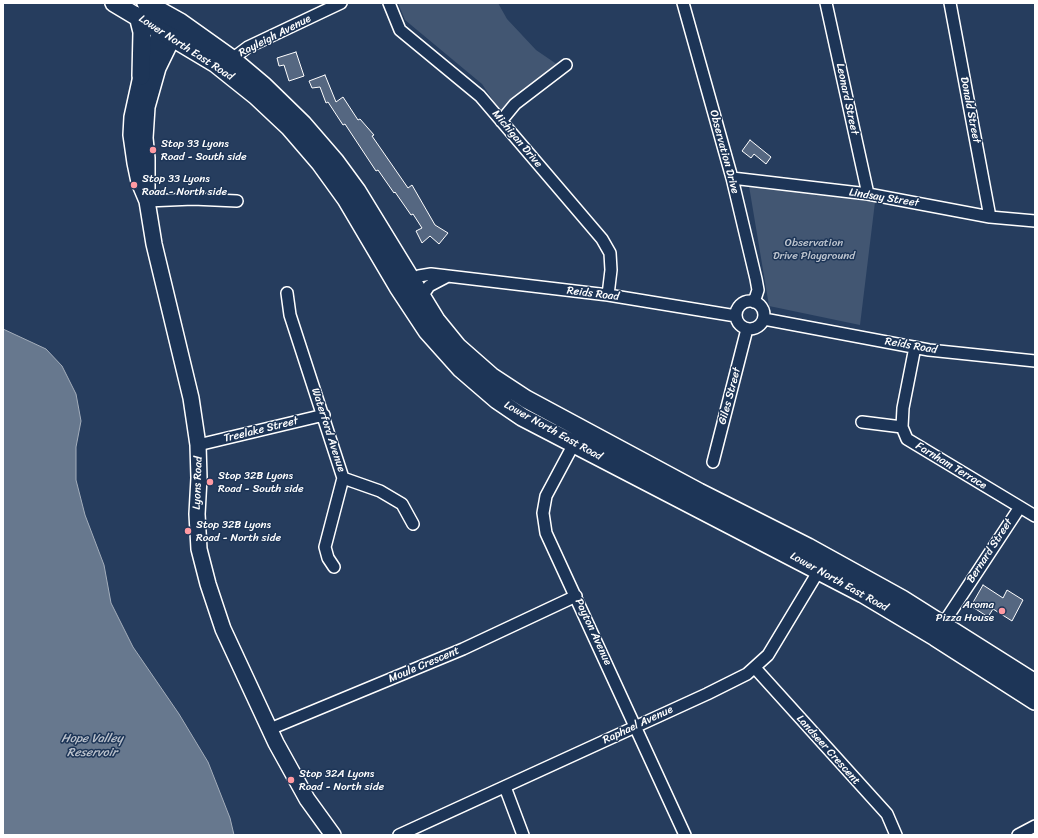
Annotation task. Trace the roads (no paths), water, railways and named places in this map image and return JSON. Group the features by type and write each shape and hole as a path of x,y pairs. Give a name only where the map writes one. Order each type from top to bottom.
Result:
{"main road":[{"name":"Lower North East Road","path":"114,3 142,10 232,59 288,108 335,161 376,219 404,283 434,340 468,376 511,410 578,436 699,492 939,630 1035,683"},
{"path":"141,76 142,10"},
{"name":"Lower North East Road","path":"171,26 242,84 275,113 301,140 346,199 404,283 421,298 447,334 484,371 578,436"},
{"name":"Lower North East Road","path":"939,630 1035,701"}],"street":[{"name":"Rayleigh Avenue","path":"232,59 248,47 329,5 341,3"},
{"name":"Michigan Drive","path":"389,3 400,30 480,96 602,239 610,253 611,270 608,295"},
{"name":"Observation Drive","path":"684,3 732,178 756,279 758,290 754,302"},
{"name":"Leonard Street","path":"826,3 868,194"},
{"name":"Donald Street","path":"950,3 990,216"},
{"name":"Lyons Road","path":"147,201 139,182 131,135 132,117 141,76 171,26"},
{"name":"Lyons Road","path":"171,26 147,107 145,121 147,201 154,244 191,398 198,445 198,535 208,584 223,629 292,774 307,799 333,835"},
{"path":"501,121 515,104 566,65"},
{"name":"Lindsay Street","path":"732,178 868,194 990,216 1035,221"},
{"path":"147,201 194,199 238,201"},
{"name":"Reids Road","path":"404,283 431,274 608,295 736,316"},
{"path":"421,298 429,286 449,276"},
{"name":"Waterford Avenue","path":"287,294 290,315 324,415 343,478 325,546 328,558 334,567"},
{"path":"754,302 762,308 764,319 757,328 747,329 741,326 736,316 739,307 743,303 754,302"},
{"name":"Reids Road","path":"764,319 915,347 1035,361"},
{"name":"Giles Street","path":"713,462 747,329"},
{"path":"862,422 902,427 903,408 915,347"},
{"name":"Treelake Street","path":"198,445 324,415"},
{"name":"Farnham Terrace","path":"902,427 907,439 1035,516"},
{"name":"Payton Avenue","path":"578,436 546,496 543,513 546,533 636,725 685,835"},
{"path":"343,478 380,491 402,504 413,524"},
{"name":"Bernard Street","path":"939,630 1020,507"},
{"name":"Raphael Avenue","path":"399,835 736,680 755,668 768,655 823,564"},
{"name":"Moule Crescent","path":"270,729 463,649 576,596"},
{"name":"Landseer Crescent","path":"755,668 887,814 896,835"},
{"path":"505,787 523,835"},
{"path":"1018,835 1035,826"}],"water":[{"name":"Hope Valley Reservoir","path":"3,329 46,349 62,366 76,394 81,421 76,447 76,480 85,515 104,565 111,603 133,647 179,714 208,762 230,818 234,835 3,835"}],"place":[{"name":"Stop 33 Lyons Road - South side","path":"153,150"},
{"name":"Stop 33 Lyons Road - North side","path":"134,185"},
{"name":"Stop 32B Lyons Road - South side","path":"210,482"},
{"name":"Stop 32B Lyons Road - North side","path":"188,531"},
{"name":"Aroma Pizza House","path":"1002,611"},
{"name":"Stop 32A Lyons Road - North side","path":"291,780"}],"park label":[{"name":"Observation Drive Playground","path":"814,249"}]}
